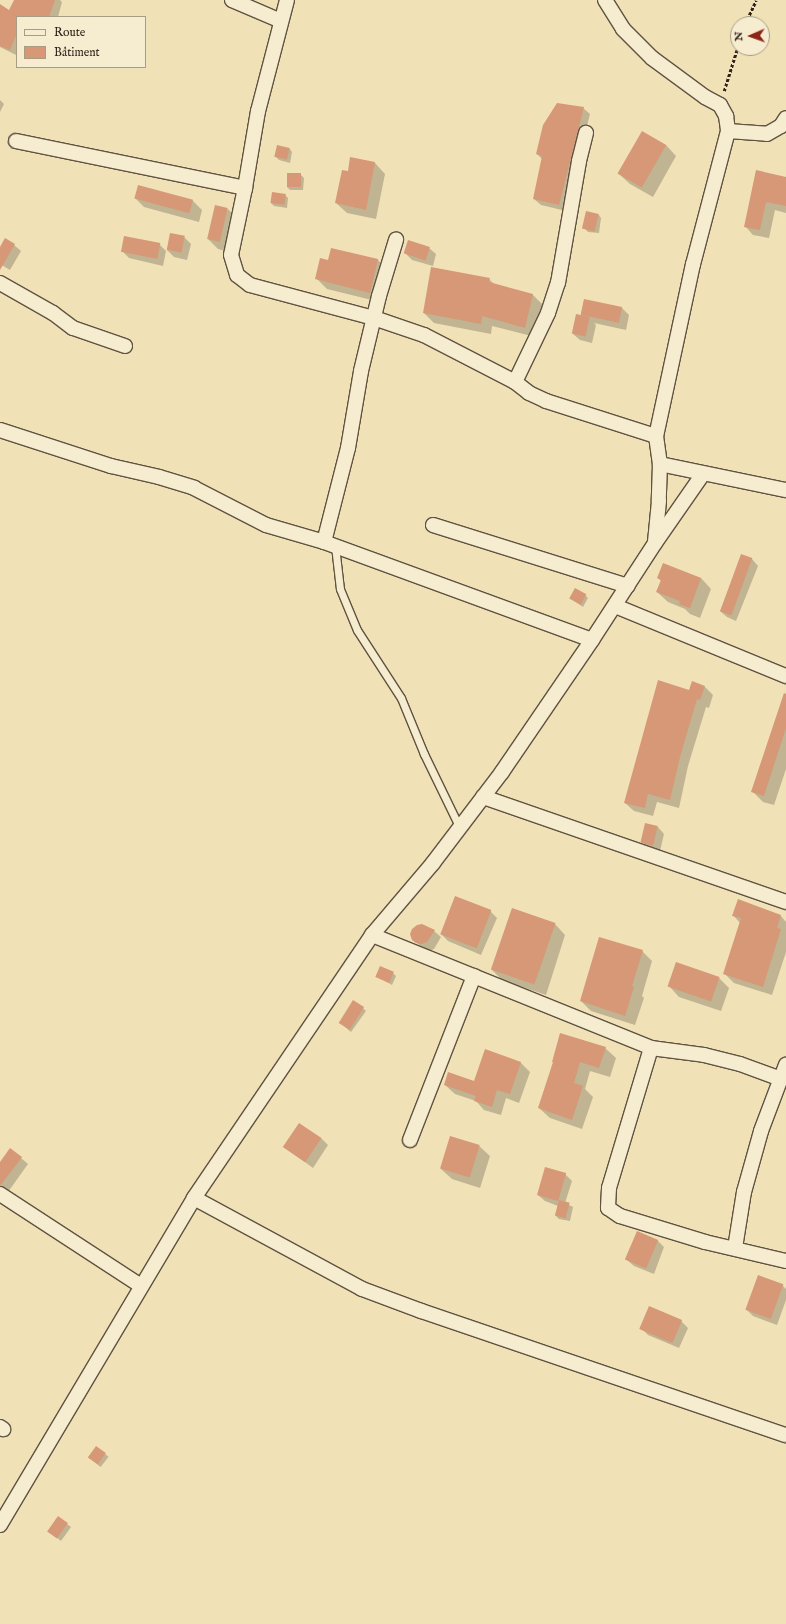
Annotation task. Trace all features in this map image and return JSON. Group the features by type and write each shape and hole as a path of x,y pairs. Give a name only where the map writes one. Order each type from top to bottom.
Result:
{"street":[{"path":"232,0 281,21"},
{"path":"287,0 258,110 245,188 231,255 237,275 250,285 374,318 424,336 515,382 529,393 546,401 656,436"},
{"path":"605,0 624,29 652,58 705,97 720,105 726,116 728,131 693,264 656,436 660,464 659,501 655,543"},
{"path":"728,131 767,134 781,126 786,118"},
{"path":"515,382 548,313 558,283 579,161 586,134"},
{"path":"16,142 245,188"},
{"path":"329,544 348,448 361,371 396,240"},
{"path":"0,283 53,313 73,328 125,346"},
{"path":"0,430 111,466 159,477 194,488 266,525 329,544 592,640"},
{"path":"660,464 786,490"},
{"path":"0,1526 194,1198 372,935 433,863 483,797 592,640 655,543 703,474"},
{"path":"433,525 628,586"},
{"path":"615,606 786,676"},
{"path":"483,797 786,902"},
{"path":"372,935 651,1048 704,1055 740,1064 781,1078"},
{"path":"410,1140 474,976"},
{"path":"651,1048 609,1188 608,1208 620,1216 705,1242 786,1261"},
{"path":"735,1248 744,1192 761,1132 786,1065"},
{"path":"0,1194 141,1286"},
{"path":"194,1198 362,1288 421,1311 786,1435"}],"lane":[{"path":"329,544 340,589 357,630 400,698 424,754 460,828"}],"path":[{"path":"749,16 756,0"},
{"path":"720,105 735,56"}],"building":[{"path":"14,0 55,0 49,16 16,16 16,35 10,50 0,46 0,4 9,10"},
{"path":"557,103 584,107 559,205 533,199 542,156 536,154 543,125"},
{"path":"642,131 666,145 642,187 618,173"},
{"path":"277,145 290,148 287,160 274,157"},
{"path":"350,157 375,162 366,210 335,203 342,170 348,171"},
{"path":"756,170 786,177 786,206 766,202 760,230 744,227"},
{"path":"287,173 301,173 301,187 287,187"},
{"path":"138,185 193,200 189,213 134,199"},
{"path":"272,192 286,194 284,205 270,203"},
{"path":"215,205 228,208 220,242 207,239"},
{"path":"586,211 599,214 595,231 582,229"},
{"path":"170,233 185,236 181,253 167,250"},
{"path":"124,236 160,243 157,259 121,252"},
{"path":"5,238 15,244 0,270 0,247"},
{"path":"408,240 430,247 426,260 404,253"},
{"path":"331,248 378,259 370,293 315,279 320,258 328,260"},
{"path":"431,267 490,278 489,282 533,294 525,328 482,316 481,324 423,313"},
{"path":"584,299 622,307 619,323 581,315"},
{"path":"576,314 590,317 586,336 572,334"},
{"path":"741,554 752,558 731,615 720,611"},
{"path":"663,563 701,578 690,608 679,604 680,601 656,592 661,580 657,578"},
{"path":"575,588 586,594 581,605 569,598"},
{"path":"658,680 689,690 692,681 705,686 700,700 697,699 680,757 670,800 648,794 645,808 624,803"},
{"path":"784,693 786,694 786,728 764,796 751,792"},
{"path":"645,823 658,826 653,845 641,842"},
{"path":"455,896 491,910 477,948 440,934"},
{"path":"738,899 781,915 777,928 781,929 763,987 723,974 741,918 732,916"},
{"path":"512,908 555,923 534,984 491,969"},
{"path":"422,924 435,930 427,942 422,944 416,943 412,940 410,934 412,929 417,925"},
{"path":"599,937 643,950 625,1016 580,1001"},
{"path":"676,962 719,977 711,1002 668,987"},
{"path":"380,966 394,972 389,983 375,977"},
{"path":"353,1000 364,1007 350,1030 339,1023"},
{"path":"560,1033 606,1047 599,1068 580,1062 574,1083 583,1086 572,1120 538,1108 553,1062"},
{"path":"485,1049 521,1062 510,1094 497,1090 492,1107 474,1101 476,1096 444,1085 448,1072 474,1081"},
{"path":"299,1123 321,1138 305,1162 283,1147"},
{"path":"450,1136 480,1145 470,1178 440,1169"},
{"path":"10,1148 22,1157 0,1186 0,1162"},
{"path":"545,1167 566,1173 558,1201 537,1195"},
{"path":"559,1200 570,1203 565,1218 555,1215"},
{"path":"637,1231 658,1240 646,1269 625,1260"},
{"path":"758,1275 783,1284 771,1319 745,1310"},
{"path":"649,1306 682,1320 672,1343 639,1329"},
{"path":"96,1446 106,1453 98,1464 88,1457"},
{"path":"58,1516 68,1523 57,1538 47,1532"}]}
